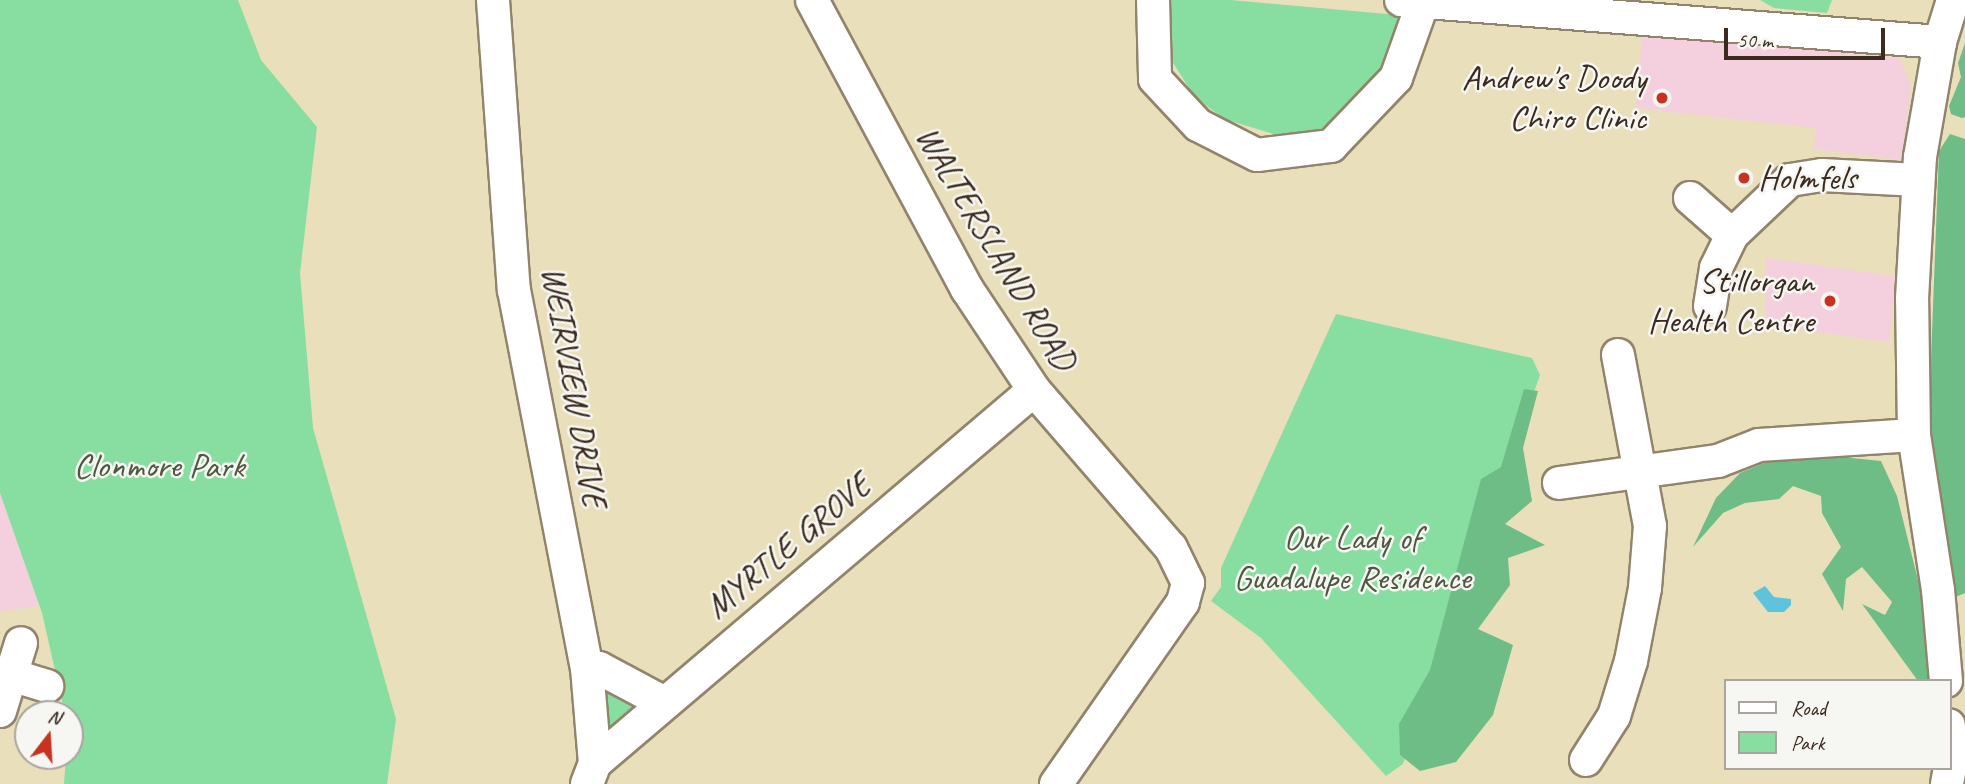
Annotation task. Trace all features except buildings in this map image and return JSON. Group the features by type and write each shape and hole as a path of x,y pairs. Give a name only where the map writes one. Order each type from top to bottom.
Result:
{"street":[{"name":"WEIRVIEW DRIVE","path":"493,0 514,290 587,668 591,774"},
{"name":"WALTERSLAND ROAD","path":"812,0 967,289 1034,390 1171,548 1188,583 1182,602 1056,784"},
{"path":"1153,0 1155,79 1198,125 1257,155 1331,146 1396,78 1412,1 1940,42"},
{"path":"1946,679 1938,590 1914,435 1912,299 1918,180 1940,42 1953,0"},
{"path":"1710,306 1716,268 1732,235 1790,180 1822,175 1918,180"},
{"path":"1690,198 1732,235"},
{"path":"1586,760 1614,716 1632,661 1645,588 1650,526 1643,471 1618,355"},
{"name":"MYRTLE GROVE","path":"591,774 663,702 1034,390"},
{"path":"1559,484 1718,461 1759,444 1914,435"},
{"path":"0,711 21,643"},
{"path":"587,668 599,668 663,702"},
{"path":"11,675 47,686"}],"shaded area":[{"path":"1666,35 1899,58 1911,85 1902,160 1814,149 1816,128 1636,108 1642,37"},
{"path":"1766,258 1895,276 1889,342 1766,325"},
{"path":"0,492 39,606 0,611"}],"green space":[{"name":"Clonmore Park","path":"0,0 238,0 261,60 317,127 300,273 313,428 396,719 387,784 64,784 65,770 84,770 84,700 62,700 42,613 0,493"},
{"path":"1164,0 1231,0 1409,16 1387,73 1338,122 1309,133 1277,135 1224,119 1194,96 1165,50"},
{"path":"1760,0 1832,0 1827,13 1774,8"},
{"path":"1965,43 1965,117 1962,118 1951,114 1949,106 1961,77 1958,63"},
{"path":"1950,134 1965,139 1965,593 1953,598 1929,411 1939,151"},
{"name":"Our Lady of Guadalupe Residence","path":"1336,314 1532,358 1540,375 1403,764 1386,776 1261,638 1211,601 1221,587 1221,568"},
{"path":"1524,389 1538,391 1523,448 1532,501 1505,524 1545,545 1508,558 1510,585 1478,629 1513,645 1493,715 1456,762 1420,771 1400,755 1399,724 1430,670 1481,479 1501,467"},
{"path":"1813,454 1881,461 1897,496 1926,612 1929,679 1917,679 1862,604 1885,615 1892,602 1862,567 1846,579 1843,611 1822,574 1841,547 1822,513 1821,496 1793,486 1779,499 1745,503 1723,513 1693,547 1716,498 1740,473 1774,459"},
{"path":"603,687 649,702 613,735 605,732"}],"water":[{"path":"1765,586 1774,597 1791,599 1791,605 1784,612 1768,612 1753,593"}],"place":[{"name":"Andrew's Doody Chiro Clinic","path":"1662,98"},
{"name":"Holmfels","path":"1744,178"},
{"name":"Stillorgan Health Centre","path":"1830,301"}]}
